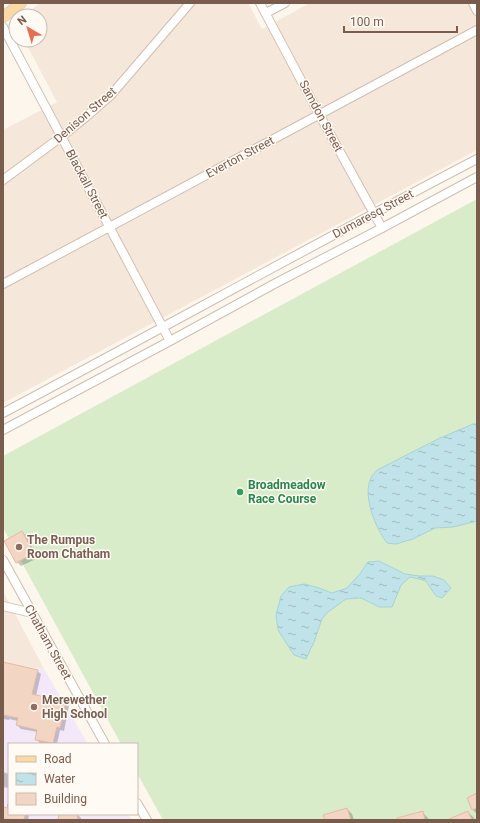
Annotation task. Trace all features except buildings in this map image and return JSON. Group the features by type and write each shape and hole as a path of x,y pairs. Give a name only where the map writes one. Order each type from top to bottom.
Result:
{"main road":[{"path":"3,17 21,3"}],"street":[{"name":"Denison Street","path":"3,180 61,137 112,95 190,3"},
{"name":"Samdon Street","path":"260,3 382,228"},
{"path":"266,13 286,3"},
{"path":"473,3 477,11"},
{"name":"Blackall Street","path":"3,27 170,341"},
{"name":"Everton Street","path":"3,284 477,30"},
{"name":"Dumaresq Street","path":"3,414 268,270 477,159"},
{"name":"Dumaresq Street","path":"3,430 477,177"},
{"path":"268,270 276,283"},
{"path":"77,374 84,387"},
{"name":"Chatham Street","path":"3,560 104,743"},
{"path":"3,606 32,613"},
{"path":"138,804 147,820"}],"shaded area":[{"path":"40,3 248,3 262,29 310,3 477,3 477,150 3,403 3,130 57,102 28,48 48,48 48,8 34,8"},
{"path":"3,591 44,669 3,665"},
{"name":"Merewether High School","path":"3,665 44,669 87,743 8,743 8,815 129,815 132,820 3,820"}],"green space":[{"name":"Broadmeadow Race Course","path":"477,199 477,820 163,820 138,775 138,743 120,743 3,528 3,456"}],"water":[{"path":"473,424 477,424 477,521 453,527 435,528 413,539 396,544 387,543 375,521 369,503 369,485 372,476 377,470 440,438"},
{"path":"379,561 405,574 433,576 444,580 451,588 442,598 436,596 426,581 410,577 401,585 392,607 379,607 361,598 346,599 328,612 322,619 306,659 294,655 278,630 276,615 281,596 289,587 304,584 332,593 347,588 368,562"}],"place":[{"name":"Broadmeadow Race Course","path":"240,492"},
{"name":"The Rumpus Room Chatham","path":"19,547"},
{"name":"Merewether High School","path":"34,707"}]}
